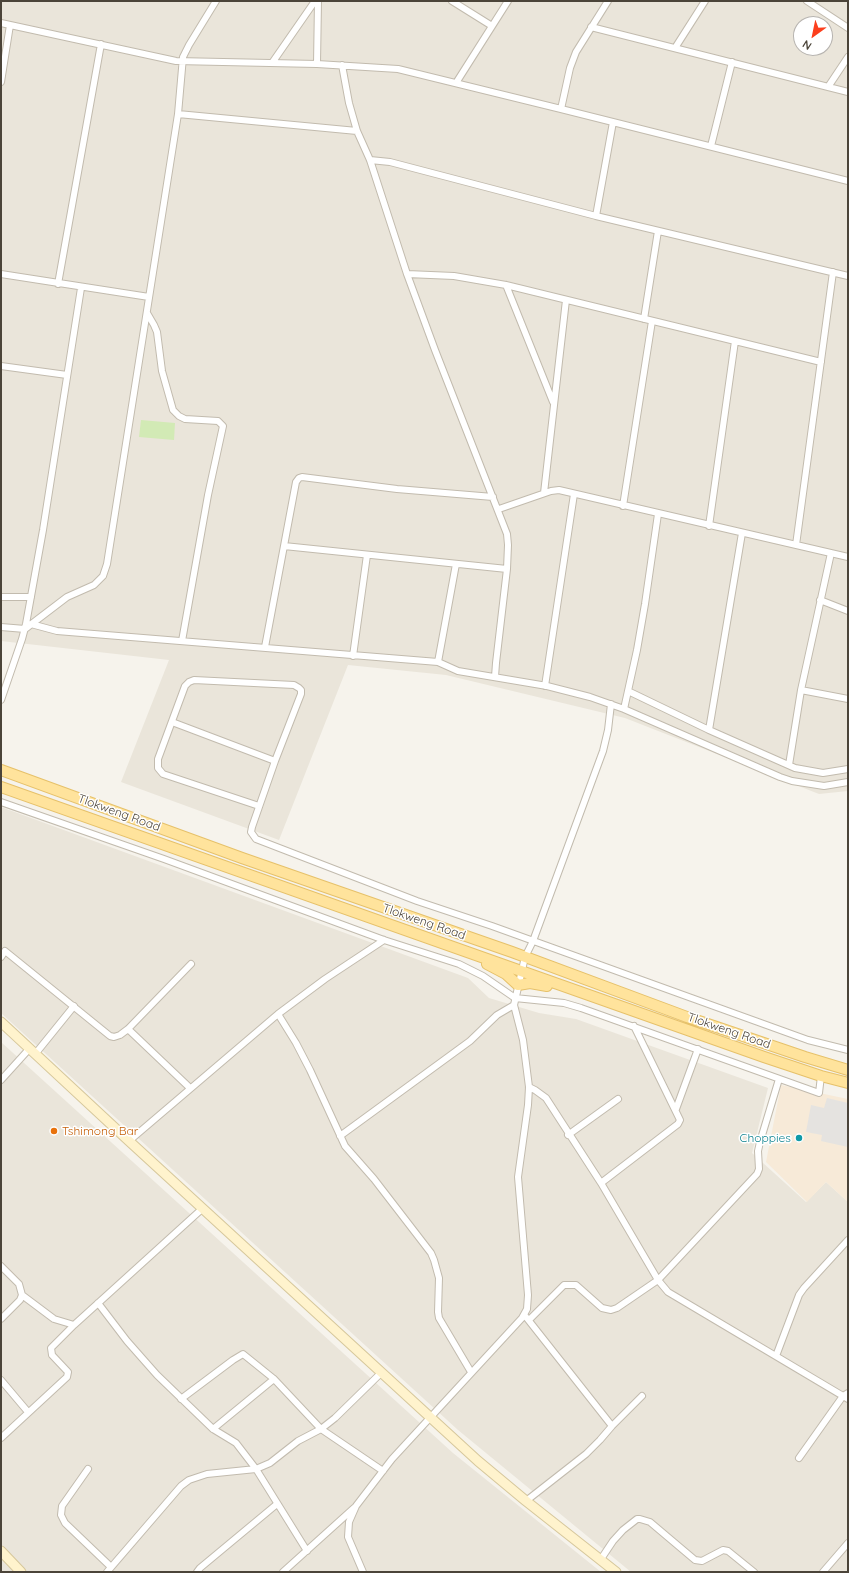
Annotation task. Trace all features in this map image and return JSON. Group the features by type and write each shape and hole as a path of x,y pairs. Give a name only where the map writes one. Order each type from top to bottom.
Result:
{"main road":[{"name":"Tlokweng Road","path":"1,770 242,858 525,957 687,1017 848,1070"},
{"name":"Tlokweng Road","path":"1,787 371,917 469,954 521,970 821,1076 848,1083"},
{"path":"469,954 506,974 518,985 530,982 554,988 567,987"}],"street":[{"path":"1,627 25,629 67,597 94,585 103,576 147,313 178,114 183,62 186,49 216,1"},
{"path":"272,63 316,1"},
{"path":"316,1 316,64"},
{"path":"452,1 492,26"},
{"path":"456,83 508,1"},
{"path":"562,108 573,59 580,45 608,1"},
{"path":"675,48 705,1"},
{"path":"807,1 848,28"},
{"path":"1,23 101,44 167,60 183,62 316,64 398,69 562,108 848,181"},
{"path":"1,82 10,25"},
{"path":"591,27 848,92"},
{"path":"58,284 101,44"},
{"path":"828,87 848,56"},
{"path":"711,146 732,62"},
{"path":"342,65 349,103 357,131 370,160 407,274 507,534 507,569 495,677"},
{"path":"178,114 357,131"},
{"path":"596,216 613,122"},
{"path":"370,160 390,162 596,216 848,276"},
{"path":"644,320 658,231"},
{"path":"796,545 833,272"},
{"path":"1,274 81,288 149,297"},
{"path":"407,274 454,276 506,285 644,320 821,362"},
{"path":"506,285 553,403"},
{"path":"1,700 25,629 43,530 81,288"},
{"path":"544,493 553,403 566,300"},
{"path":"147,313 157,332 162,371 173,410 185,419 218,421 223,426 206,503 182,641"},
{"path":"623,506 652,321"},
{"path":"710,526 735,341"},
{"path":"1,366 67,375"},
{"path":"265,647 296,482 300,477 397,489 493,497"},
{"path":"499,510 554,490 848,557"},
{"path":"545,686 574,494"},
{"path":"624,709 645,604 658,514"},
{"path":"709,730 742,533"},
{"path":"284,546 507,569"},
{"path":"789,765 801,690 830,553"},
{"path":"353,656 367,555"},
{"path":"438,662 456,564"},
{"path":"1,597 31,597"},
{"path":"820,600 848,610"},
{"path":"31,624 57,631 438,662 458,671 570,691 611,704 780,777 824,786 848,782"},
{"path":"259,806 163,774 158,768 158,759 185,686 191,680 297,686 301,690 301,694 275,761 251,832 256,839 417,901 492,926 808,1040 848,1050"},
{"path":"801,690 848,699"},
{"path":"628,692 795,768 823,773 848,769"},
{"path":"283,1572 356,1506 382,1471 527,1309 528,1295 518,1177 529,1087 522,1040 514,1002 525,957 533,941 603,752 608,730 611,704"},
{"path":"172,722 275,761"},
{"path":"1,802 179,864 384,940 470,969 514,1002"},
{"path":"129,1141 278,1014 325,979 384,940"},
{"path":"1,957 3,949 110,1036 114,1037 120,1035 128,1029 191,964"},
{"path":"340,1136 465,1045 497,1015 514,1002 564,1003 634,1026 819,1092 821,1076"},
{"path":"1,1080 33,1051 74,1006"},
{"path":"278,1014 296,1043 310,1070 340,1136 353,1156 374,1179 431,1253 439,1278 439,1318 471,1372"},
{"path":"1,1022 478,1461 616,1572"},
{"path":"601,1183 678,1124 680,1118 634,1026"},
{"path":"128,1029 190,1088"},
{"path":"676,1109 698,1050"},
{"path":"529,1320 564,1284 576,1284 602,1308 611,1310 617,1308 658,1280 757,1174 759,1169 758,1151 760,1142 779,1079"},
{"path":"529,1087 536,1090 546,1098 568,1135 601,1183 658,1280 672,1296 846,1396 799,1458"},
{"path":"568,1135 618,1099"},
{"path":"1,1438 67,1377 68,1372 52,1355 51,1348 74,1325 203,1208"},
{"path":"776,1356 799,1295 848,1240"},
{"path":"1,1266 19,1284 22,1295 54,1319 74,1325"},
{"path":"1,1319 20,1300 22,1295"},
{"path":"98,1303 127,1341 157,1375 213,1429 236,1443 256,1469 307,1551"},
{"path":"524,1314 612,1426"},
{"path":"181,1399 243,1354 274,1379 321,1428 382,1471"},
{"path":"88,1469 62,1506 61,1515 65,1523 109,1570 181,1486 189,1480 207,1474 256,1469 270,1463 298,1441 335,1418 382,1372"},
{"path":"213,1429 274,1379"},
{"path":"1,1380 28,1412"},
{"path":"526,1501 586,1454 642,1396"},
{"path":"197,1572 277,1504"},
{"path":"356,1506 349,1522 348,1537 363,1572"},
{"path":"601,1559 613,1541 623,1530 637,1519 640,1519 650,1522 695,1560 702,1561 723,1550 728,1551 754,1572"},
{"path":"823,1572 848,1543"},
{"path":"1,1551 21,1572"}],"shaded area":[{"path":"1,1 848,1 848,791 819,794 625,718 446,675 348,665 279,840 121,782 169,660 1,641"},
{"path":"1,807 468,978 489,998 539,1013 576,1019 768,1088 752,1153 806,1202 826,1182 848,1202 848,1572 631,1572 458,1430 1,1013"},
{"path":"1,1042 453,1453 601,1572 1,1572"},
{"name":"Choppies","path":"781,1085 848,1099 848,1202 826,1182 807,1202 766,1162"},
{"path":"827,1098 848,1103 848,1147 821,1141 822,1135 806,1132 811,1105 824,1108"}],"green space":[{"path":"141,420 175,423 174,440 139,437"}],"place":[{"name":"Tshimong Bar","path":"54,1131"},
{"name":"Choppies","path":"799,1138"}]}
